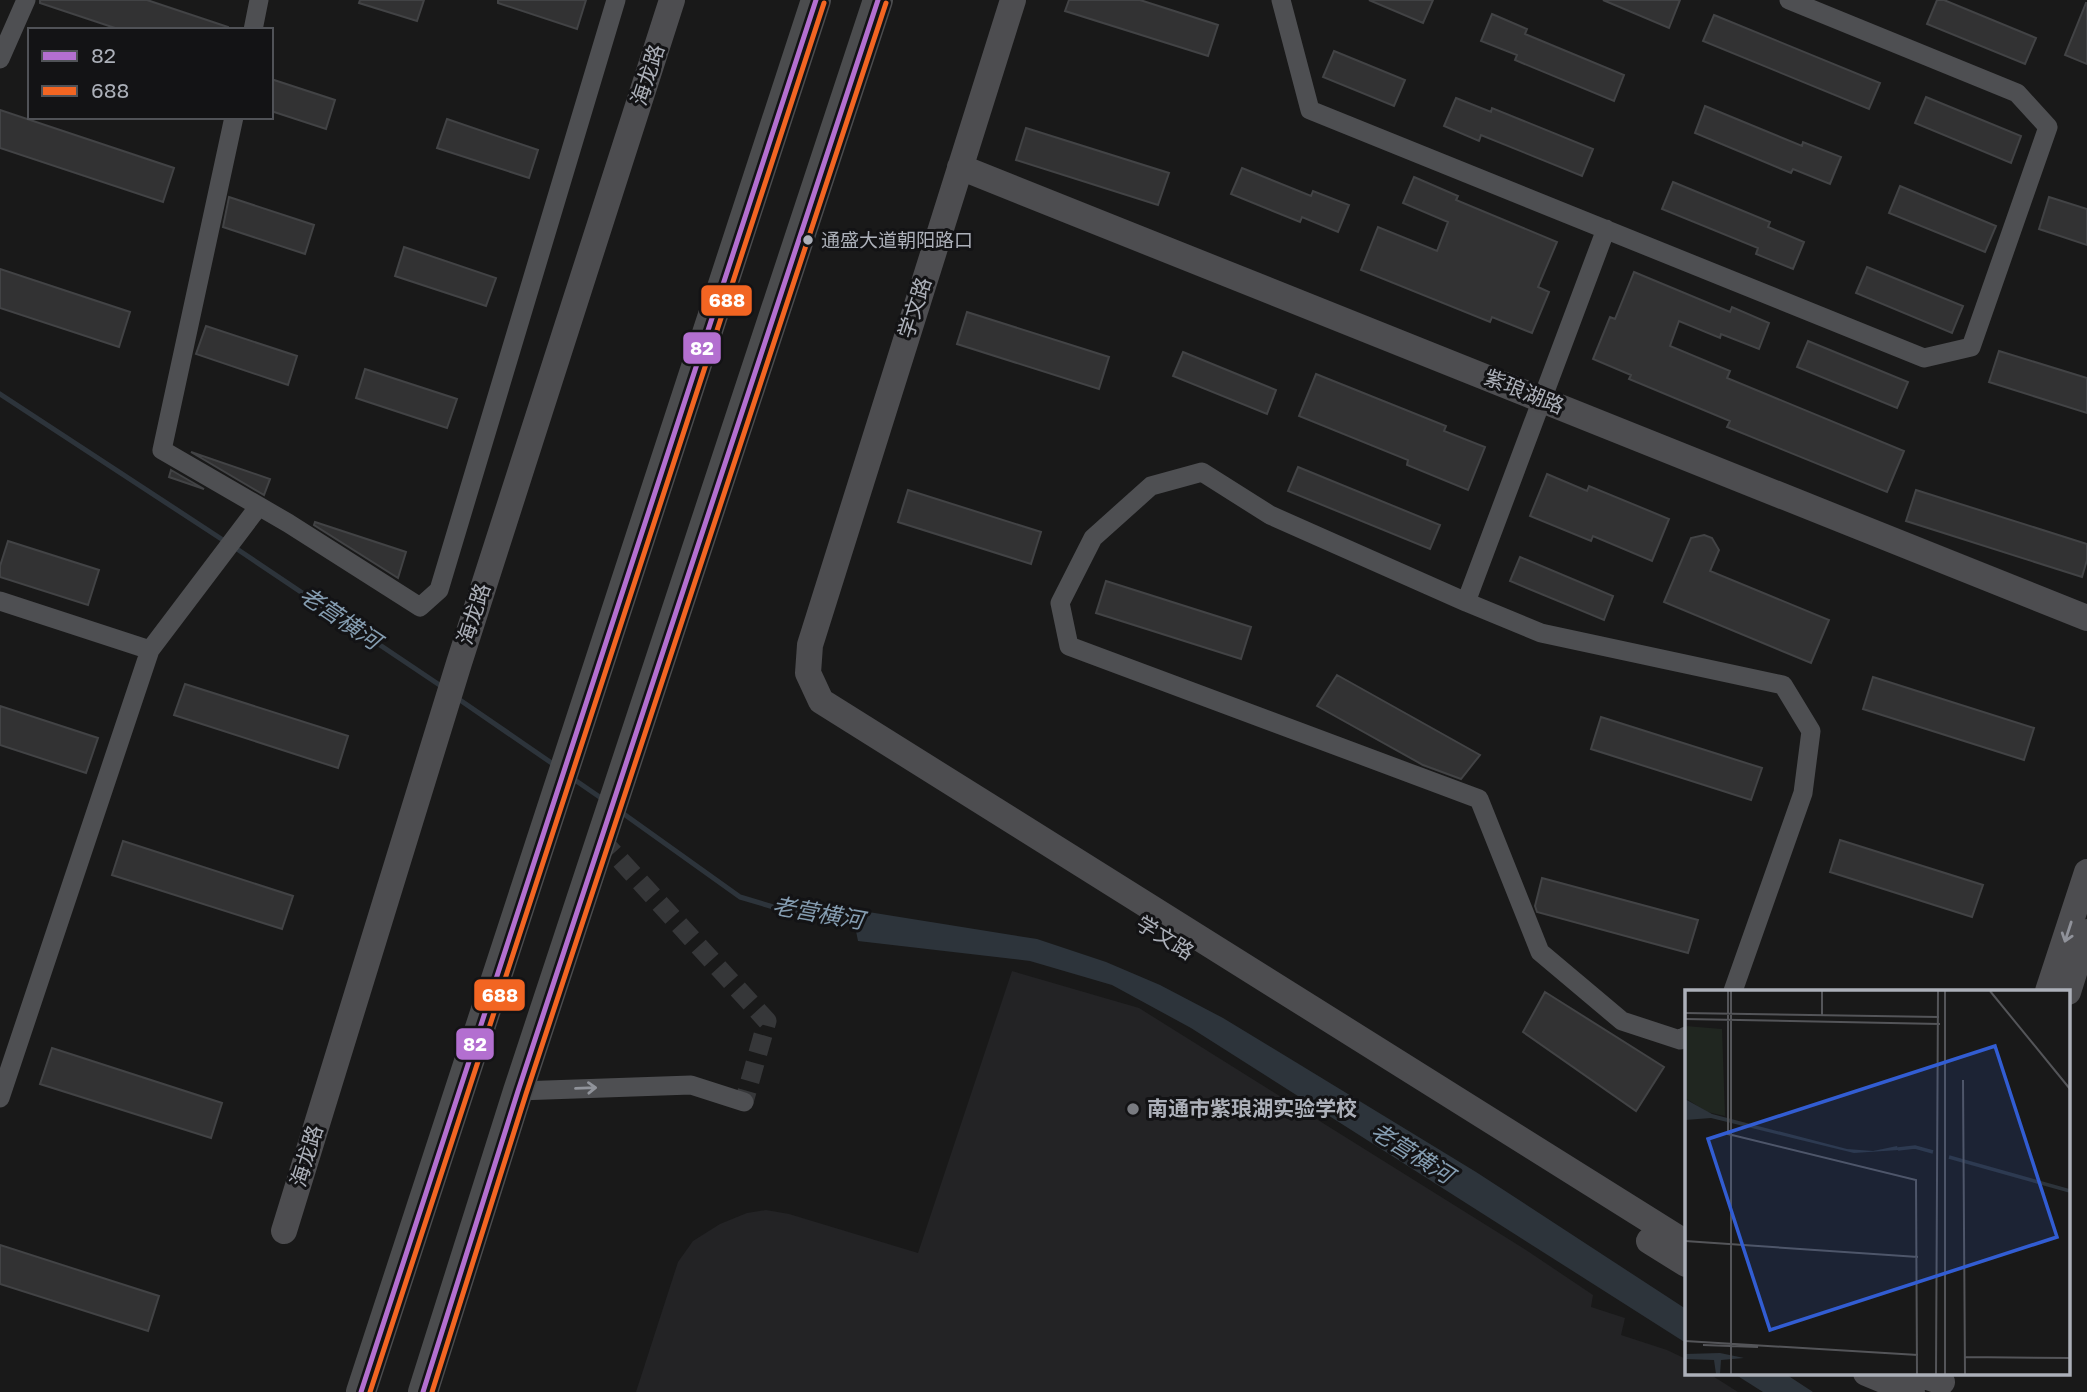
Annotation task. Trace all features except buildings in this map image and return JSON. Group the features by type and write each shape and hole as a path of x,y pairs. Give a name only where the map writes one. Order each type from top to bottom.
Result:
{"main road":[{"path":"361,1392 816,0"},
{"path":"424,1392 518,1091 877,0"}],"street":[{"path":"0,59 26,0"},
{"path":"253,28 259,0"},
{"path":"234,119 162,450 259,506 420,607 439,590 616,0"},
{"name":"海龙路","path":"284,1231 458,663 672,0"},
{"name":"学文路","path":"1013,0 810,645 808,673 821,701 1685,1242"},
{"path":"1281,0 1310,110 1924,358 1971,347 2048,127 2017,93 1789,0"},
{"name":"紫琅湖路","path":"960,167 2087,618"},
{"path":"1466,602 1606,229"},
{"path":"1685,1037 1680,1040 1622,1021 1540,952 1479,799 1069,646 1060,603 1093,538 1151,486 1202,472 1270,514 1541,633 1783,685 1811,731 1803,793 1733,990"},
{"path":"0,1098 150,650 259,506"},
{"name":"学文路","path":"844,536 818,581 796,639 791,679 810,714 1685,1263"},
{"path":"0,601 150,650"},
{"path":"2048,990 2087,873"},
{"path":"2069,990 2087,932"},
{"path":"518,1091 691,1085 744,1102"},
{"path":"1873,1374 1927,1382"}],"shaded area":[{"name":"南通市紫琅湖实验学校","path":"1012,971 1139,1008 1529,1252 1593,1295 1591,1307 1625,1318 1621,1335 1685,1359 1685,1374 1710,1374 1738,1392 636,1392 678,1262 693,1241 720,1224 747,1213 766,1210 789,1214 918,1253"}],"water":[{"path":"856,910 1037,939 1106,962 1160,985 1223,1018 1476,1172 1685,1308 1685,1342 1191,1028 1112,985 1030,961 858,941 854,921"},
{"path":"1735,1374 1786,1374 1813,1392 1763,1392"}],"waterway":[{"name":"老营横河","path":"0,394 226,542"},
{"name":"老营横河","path":"234,547 444,688"},
{"name":"老营横河","path":"457,698 556,766"},
{"name":"老营横河","path":"572,778 604,800"},
{"name":"老营横河","path":"621,812 740,897 780,909 861,922"}],"tunnel":[{"path":"601,839 767,1021 744,1102"}],"transit line":[{"name":"82","path":"361,1392 816,0"},
{"name":"82","path":"423,1392 518,1091 878,0"},
{"name":"688","path":"370,1392 824,3"},
{"name":"688","path":"432,1392 526,1094 886,3"}],"place":[{"name":"通盛大道朝阳路口","path":"808,240"},
{"name":"南通市紫琅湖实验学校","path":"1133,1109"}]}
